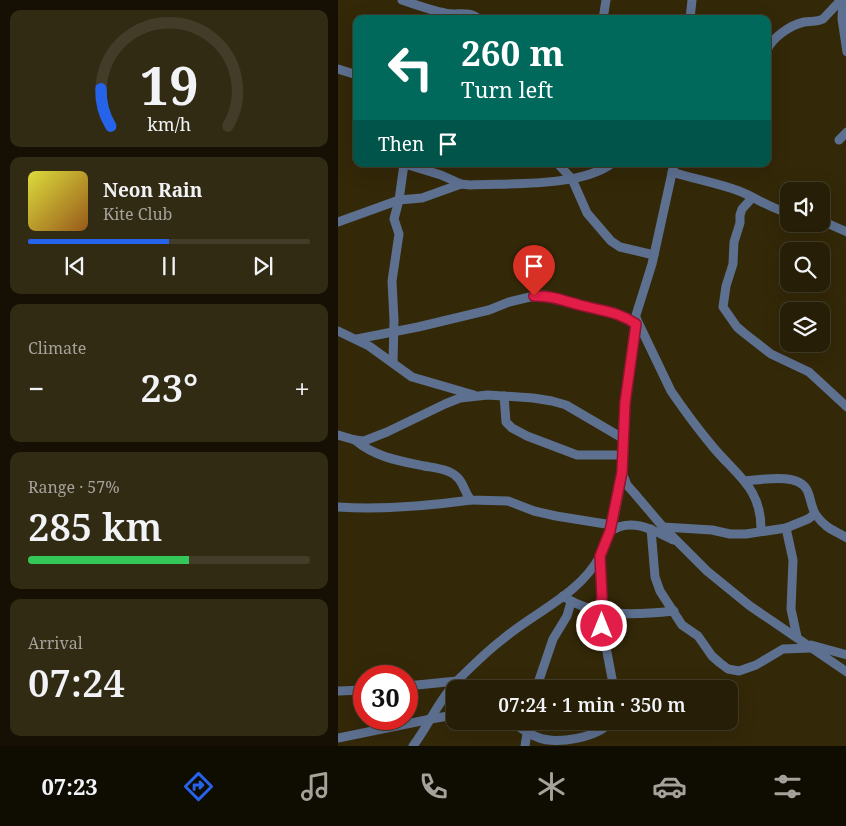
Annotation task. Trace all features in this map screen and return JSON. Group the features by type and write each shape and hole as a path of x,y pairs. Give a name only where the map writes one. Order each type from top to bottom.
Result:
{"street":[{"path":"402,0 448,14 467,13 471,15"},
{"path":"604,15 606,0"},
{"path":"690,15 692,0"},
{"path":"771,43 773,40 800,23 820,21 842,0"},
{"path":"842,0 846,52"},
{"path":"338,69 353,73"},
{"path":"839,140 846,132"},
{"path":"392,363 392,281 399,234 394,219 404,167"},
{"path":"415,167 441,175 461,184"},
{"path":"561,167 572,178 587,213 611,241 620,247 654,255"},
{"path":"338,222 399,200 422,198 461,184 532,183 572,178 590,174 607,167"},
{"path":"458,680 503,638 563,596 583,578 600,556 611,528 622,472 625,403 636,321 641,294 654,255 672,167"},
{"path":"675,167 780,210"},
{"path":"752,198 742,209 740,215 740,223 734,242 733,264 726,286 723,307 738,327 750,338 771,354 809,372 846,407"},
{"path":"830,225 846,232"},
{"path":"357,339 392,331 418,328 489,310 509,302 545,295 588,308 614,312 636,321 677,400 714,448 745,480 760,510 761,531"},
{"path":"338,331 357,339 382,354 412,377 423,382 475,396"},
{"path":"338,434 364,441 460,398 504,396 533,398 566,405 624,439"},
{"path":"504,396 506,422 512,428 527,436 577,454 623,455"},
{"path":"355,440 364,448 377,455 451,473 457,477 471,500"},
{"path":"622,472 627,485 663,527 722,584 750,606 846,672"},
{"path":"745,480 790,478 797,481 806,489 815,514 832,531 846,538"},
{"path":"338,507 364,509 417,507 471,500 508,501 534,511 611,528 632,525 651,529 682,545"},
{"path":"663,527 712,530 730,534 786,528 815,514"},
{"path":"786,528 792,560 791,608 797,637"},
{"path":"832,531 846,528"},
{"path":"651,529 657,584 682,625 698,636 712,656 728,669 747,670 783,649 809,646 846,655"},
{"path":"600,556 602,597 600,610 612,680"},
{"path":"563,596 572,602 600,610 625,614 674,611"},
{"path":"539,680 553,639 567,616 572,602"},
{"path":"418,685 446,682"},
{"path":"338,691 353,690"},
{"path":"413,746 446,697"},
{"path":"338,738 446,716"},
{"path":"524,730 538,738 563,741 600,730"},
{"path":"525,746 527,732"}],"route":[{"path":"534,296 545,295 588,308 614,312 636,324 625,403 622,472 618,498 610,531 600,556 602,597 600,610 602,626"}]}
